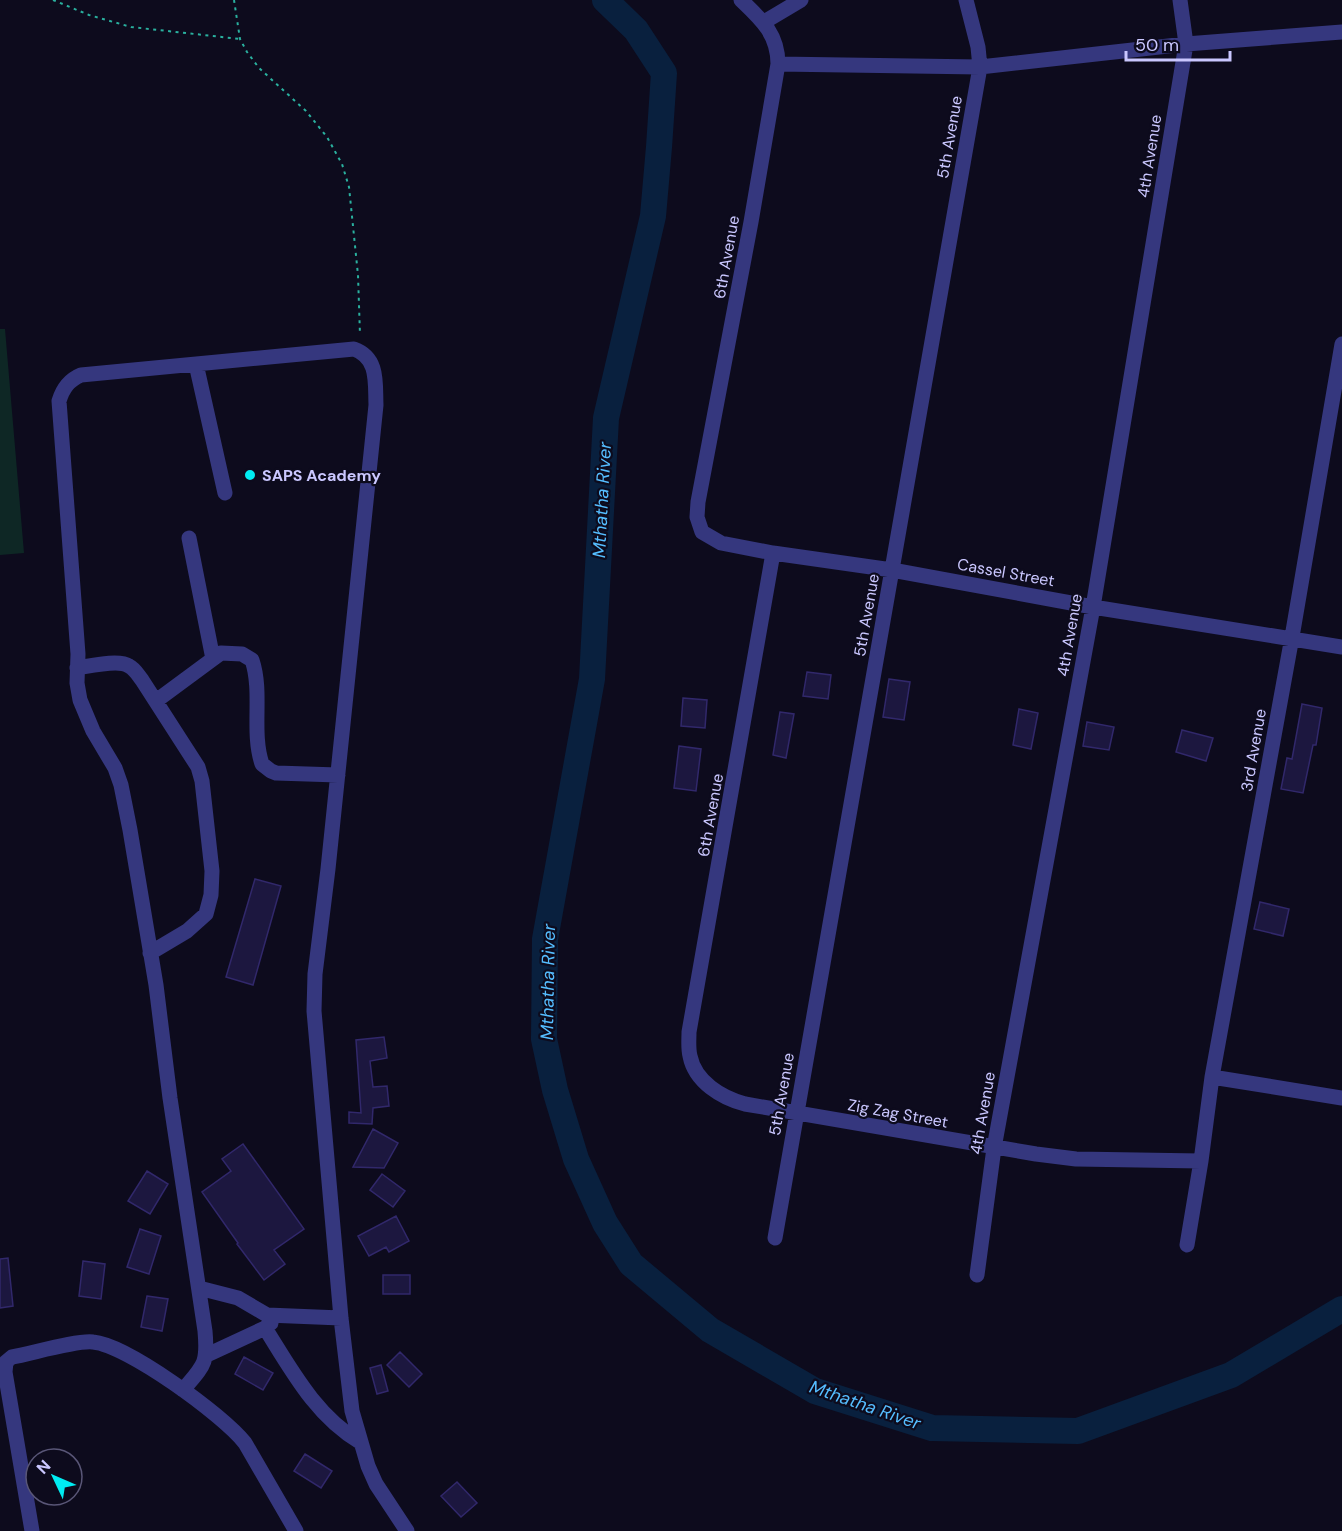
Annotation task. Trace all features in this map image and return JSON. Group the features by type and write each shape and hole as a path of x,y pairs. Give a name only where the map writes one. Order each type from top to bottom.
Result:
{"street":[{"name":"6th Avenue","path":"702,532 697,517 698,502 751,222 778,64 776,44 772,33 741,0"},
{"path":"764,22 801,0"},
{"name":"5th Avenue","path":"775,1238 980,67 978,47 966,0"},
{"name":"4th Avenue","path":"977,1275 994,1148 1093,607 1186,44 1180,0"},
{"path":"778,64 980,67 1186,44 1342,32"},
{"name":"3rd Avenue","path":"1187,1245 1212,1077 1292,637 1342,344"},
{"path":"183,1390 197,1374 207,1355 199,1288 150,953 121,784 115,768 86,717 76,683 78,654 59,409 62,392 71,381 81,375 348,349 358,350 368,356 372,362 376,405 315,974 314,1011 341,1318 352,1411 360,1442 376,1484 407,1531"},
{"path":"196,364 225,494"},
{"name":"Cassel Street","path":"702,532 721,543 773,553 892,570 1093,607 1342,646"},
{"path":"189,538 213,659"},
{"name":"6th Avenue","path":"704,1080 690,1057 689,1032 773,553"},
{"path":"156,701 221,653 242,654 252,660 255,669 260,757 266,768 276,773 338,776"},
{"path":"77,668 127,664 142,680 156,701 198,767 202,781 213,871 211,895 206,914 187,931 150,953"},
{"path":"1212,1077 1342,1098"},
{"name":"Zig Zag Street","path":"704,1080 716,1092 736,1102 994,1148 1076,1159 1201,1161"},
{"path":"199,1288 238,1298 261,1312 278,1317 341,1318"},
{"path":"207,1355 265,1329 278,1317"},
{"path":"265,1329 310,1397 342,1432 360,1442"},
{"path":"32,1531 5,1372 8,1360 91,1341 121,1350 183,1390 235,1430 245,1443 296,1531"}],"path":[{"path":"53,0 89,15 132,27 240,39"},
{"path":"234,0 240,39 247,52 259,68 306,111 327,137 342,164 349,187 358,275 360,332 358,350"}],"green space":[{"path":"0,329 5,329 24,553 0,555"}],"building":[{"path":"807,672 831,675 828,699 803,696"},
{"path":"889,679 910,682 904,720 883,717"},
{"path":"683,698 707,700 705,728 681,726"},
{"path":"1302,704 1322,708 1316,745 1313,745 1303,793 1281,789 1287,758 1292,759"},
{"path":"1019,709 1038,713 1031,749 1013,745"},
{"path":"780,712 794,714 786,758 773,755"},
{"path":"1087,722 1114,727 1109,750 1083,746"},
{"path":"1182,730 1213,738 1206,761 1176,752"},
{"path":"679,746 701,749 696,791 674,788"},
{"path":"255,879 281,886 253,985 226,977"},
{"path":"1260,902 1289,909 1283,936 1254,929"},
{"path":"384,1037 387,1058 370,1061 373,1087 387,1086 389,1106 373,1108 372,1124 349,1123 349,1112 361,1113 356,1040"},
{"path":"373,1129 398,1143 384,1168 353,1167"},
{"path":"243,1144 304,1229 274,1250 285,1264 264,1280 202,1192 231,1171 222,1159"},
{"path":"147,1171 168,1184 150,1214 128,1201"},
{"path":"382,1174 405,1191 393,1207 370,1190"},
{"path":"396,1216 409,1241 389,1252 386,1247 369,1256 358,1236"},
{"path":"140,1229 161,1236 149,1274 127,1267"},
{"path":"8,1258 13,1306 0,1308 0,1259"},
{"path":"83,1261 105,1264 101,1299 79,1296"},
{"path":"383,1275 410,1275 410,1294 383,1294"},
{"path":"147,1296 168,1299 162,1331 141,1327"},
{"path":"400,1352 422,1374 409,1387 387,1365"},
{"path":"244,1357 273,1373 263,1390 235,1374"},
{"path":"381,1365 388,1391 377,1394 370,1368"},
{"path":"305,1454 332,1471 321,1488 294,1471"},
{"path":"457,1482 477,1503 461,1517 441,1496"}],"waterway":[{"name":"Mthatha River","path":"605,0 636,30 664,73 653,216 606,418 592,679 545,939 544,1039 555,1090 576,1159 605,1223 631,1264 710,1330 815,1391 932,1428 1078,1431 1231,1375 1342,1309"}],"place":[{"name":"SAPS Academy","path":"250,475"}]}
